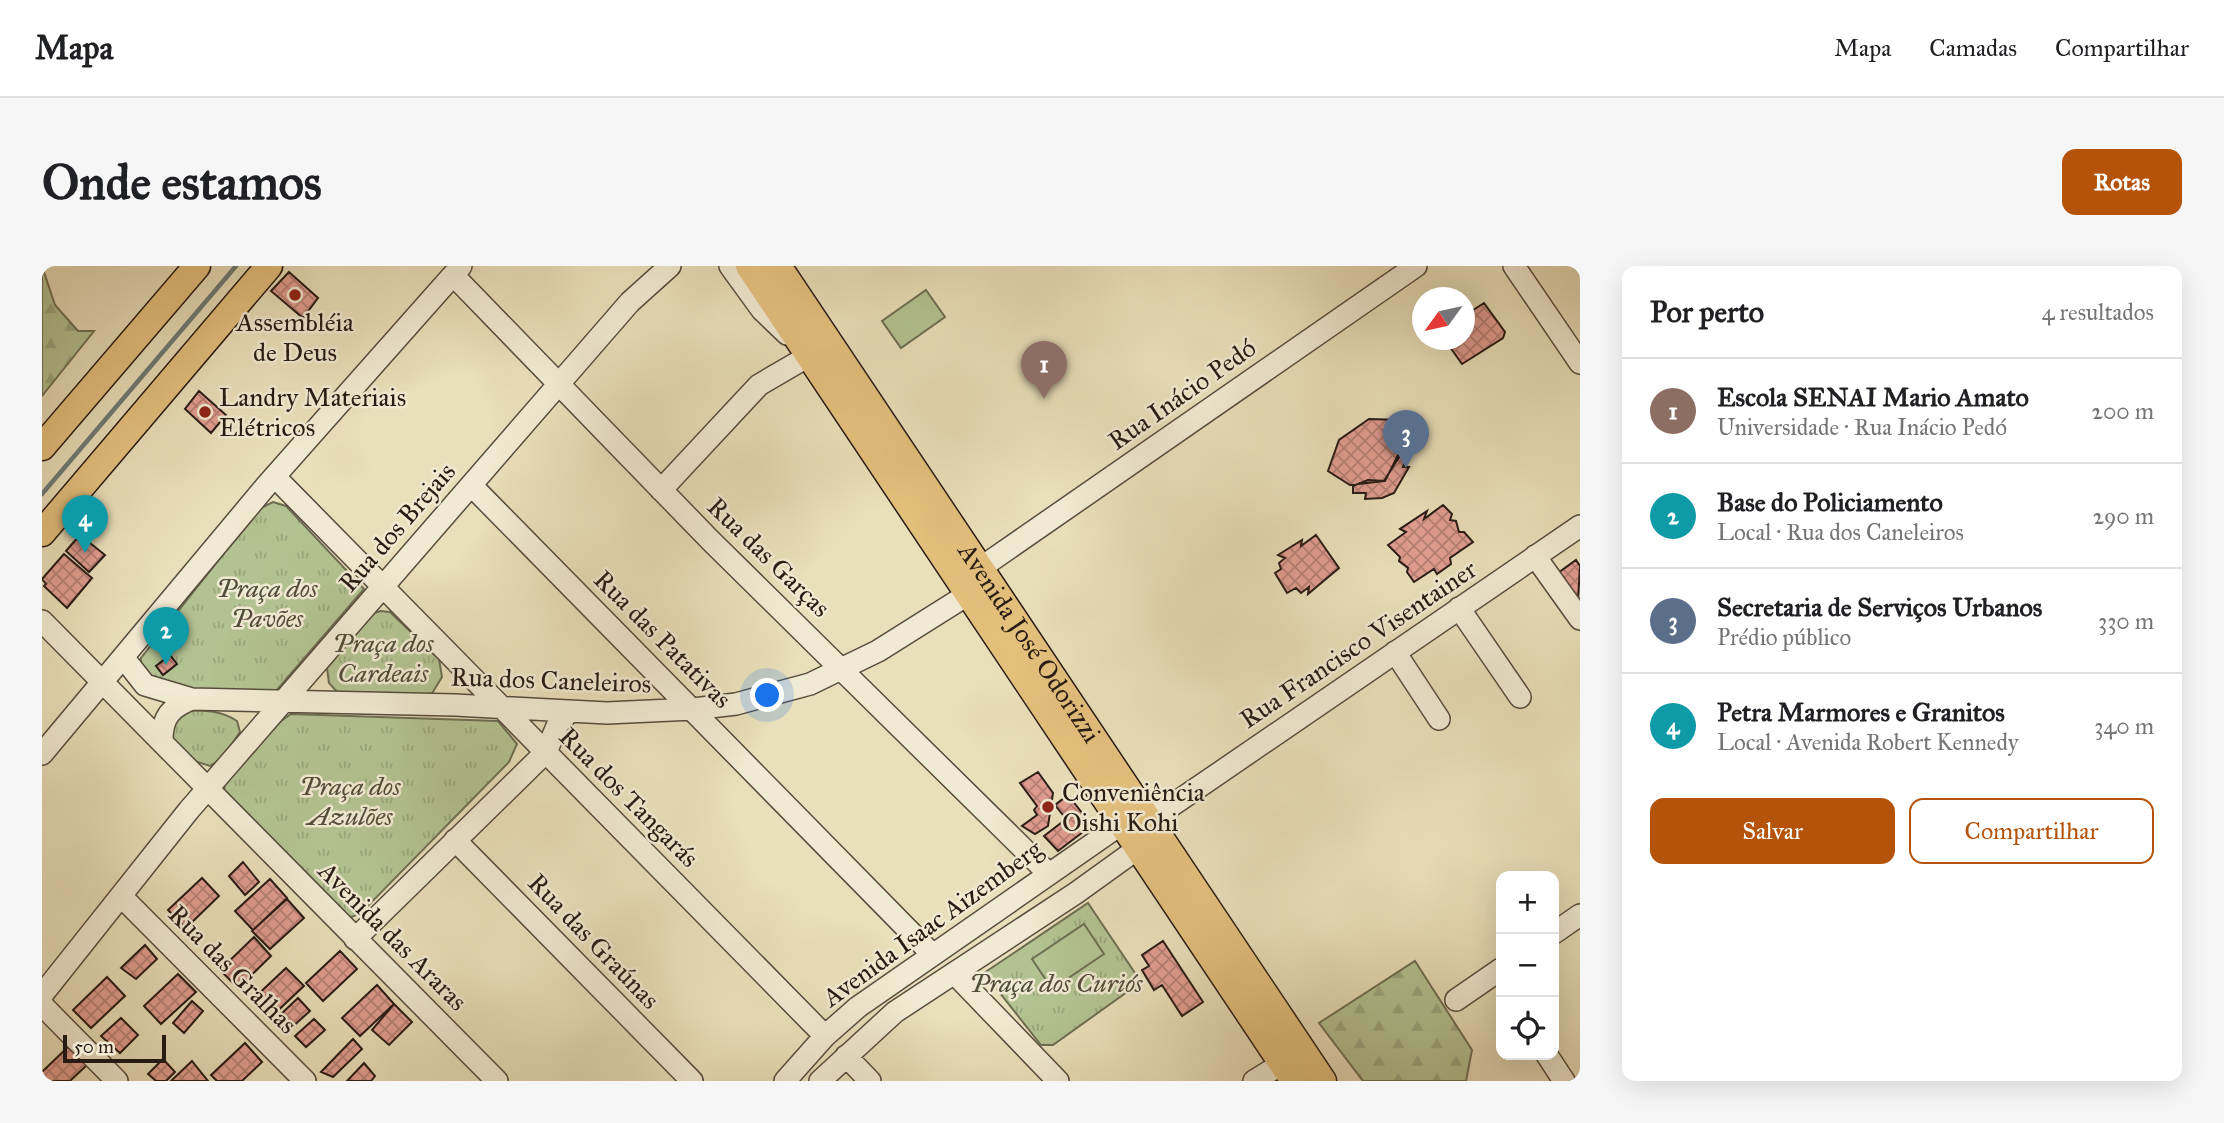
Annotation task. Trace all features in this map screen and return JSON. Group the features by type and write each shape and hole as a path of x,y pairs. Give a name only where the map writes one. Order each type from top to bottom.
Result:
{"main road":[{"path":"42,446 197,266"},
{"path":"42,533 269,266"},
{"name":"Avenida José Odorizzi","path":"749,266 967,594 1145,813"},
{"name":"Avenida José Odorizzi","path":"778,266 1145,813 1149,840 1288,1072"},
{"name":"Avenida José Odorizzi","path":"1149,840 1323,1081"}],"street":[{"name":"Rua dos Brejais","path":"42,995 208,788 630,302 670,266"},
{"name":"Avenida José Odorizzi","path":"730,266 762,310 804,352"},
{"name":"Avenida José Odorizzi","path":"792,266 806,309"},
{"name":"Rua Inácio Pedó","path":"979,569 1416,266"},
{"path":"1514,266 1580,363"},
{"name":"Rua das Garças","path":"457,271 661,490 844,669 984,813 1049,874"},
{"path":"42,754 275,477 457,271"},
{"path":"661,490 760,385 804,352"},
{"name":"Rua dos Tangarás","path":"275,477 825,1036"},
{"name":"Rua das Patativas","path":"471,485 932,954"},
{"name":"Rua Francisco Visentainer","path":"1145,813 1395,652 1580,526"},
{"path":"1535,556 1580,619"},
{"name":"Rua dos Caneleiros","path":"123,657 145,685 192,699 649,713 736,704 778,693 844,669 878,651 967,594"},
{"path":"1459,608 1520,697"},
{"name":"Avenida das Araras","path":"42,621 497,1081"},
{"path":"1395,652 1439,719"},
{"name":"Avenida das Araras","path":"89,699 113,702 142,720"},
{"path":"162,740 162,728 168,712 192,699"},
{"path":"355,939 546,752 558,724 569,712"},
{"path":"1145,813 1149,840"},
{"name":"Avenida Isaac Aizemberg","path":"785,1081 825,1036 858,1007 1049,874 1145,813"},
{"name":"Rua das Graúnas","path":"455,840 692,1081"},
{"name":"Avenida Isaac Aizemberg","path":"820,1081 895,1012 1149,840"},
{"name":"Rua das Gralhas","path":"121,897 305,1081"},
{"path":"954,973 1058,1081"},
{"path":"1456,1000 1496,977"},
{"path":"42,1005 117,1081"},
{"path":"846,1056 870,1081"},
{"path":"1550,1060 1564,1081"},
{"path":"1254,1081 1288,1072"}],"green space":[{"path":"42,266 55,305 78,331 94,331 42,396"},
{"path":"926,290 945,317 901,348 882,321"},
{"name":"Praça dos Pavões","path":"273,502 286,506 364,589 276,691 164,689 140,670 141,658 259,509"},
{"name":"Praça dos Cardeais","path":"390,612 439,659 442,677 431,695 339,694 329,683 327,668 372,614"},
{"path":"177,710 222,714 237,721 240,732 222,758 210,766 188,759 170,742"},
{"name":"Praça dos Azulões","path":"291,714 498,721 517,744 509,762 360,914 348,918 223,795 226,779 281,721"},
{"name":"Praça dos Curiós","path":"1088,903 1141,982 1053,1045 1041,1045 984,973"},
{"path":"1084,924 1104,954 1052,989 1032,959"},
{"path":"1415,961 1472,1050 1466,1081 1363,1081 1319,1023"}],"building":[{"name":"Assembléia de Deus","path":"289,272 318,298 303,318 271,291"},
{"path":"1484,303 1505,332 1503,338 1462,364 1452,350 1475,350 1475,309"},
{"name":"Landry Materiais Elétricos","path":"199,391 226,415 211,433 185,409"},
{"path":"1369,419 1400,420 1401,454 1384,481 1350,485 1328,471 1339,440"},
{"path":"1401,449 1409,453 1403,467 1409,467 1394,493 1382,498 1365,499 1366,493 1353,493 1353,486 1368,480 1385,481"},
{"path":"1443,505 1452,514 1450,520 1456,521 1459,532 1464,532 1473,542 1450,558 1451,564 1437,574 1434,569 1414,582 1407,572 1408,568 1399,561 1400,557 1388,545 1406,532 1400,529 1427,511 1424,519"},
{"path":"80,535 105,555 89,572 66,551"},
{"path":"1316,535 1339,568 1308,594 1309,587 1301,593 1296,588 1287,593 1275,573 1281,569 1279,563 1285,558 1278,555 1302,540 1301,546"},
{"path":"64,554 92,578 67,608 44,586 46,584 42,579"},
{"path":"1576,560 1580,566 1578,601 1558,573"},
{"path":"170,655 177,664 163,675 156,666"},
{"path":"1038,772 1053,793 1048,826 1035,834 1022,826 1037,815 1034,810 1037,806 1020,783"},
{"path":"1068,795 1086,818 1083,832 1058,851 1044,836 1066,819 1055,805"},
{"path":"243,862 259,882 245,895 229,876"},
{"path":"202,878 219,896 186,928 168,910"},
{"path":"270,879 287,898 253,930 235,911"},
{"path":"287,899 304,918 270,949 252,931"},
{"path":"254,937 271,956 238,988 220,970"},
{"path":"1163,941 1203,1002 1182,1016 1162,985 1154,990 1142,970 1149,966 1142,955"},
{"path":"145,945 157,959 136,979 121,968"},
{"path":"340,951 357,969 323,1001 306,983"},
{"path":"286,968 304,986 270,1018 252,1000"},
{"path":"178,974 196,992 161,1024 144,1006"},
{"path":"107,977 125,996 91,1028 73,1010"},
{"path":"377,985 394,1004 360,1036 342,1018"},
{"path":"298,998 310,1011 291,1028 280,1015"},
{"path":"192,1001 203,1011 184,1033 173,1023"},
{"path":"394,1004 412,1022 389,1045 372,1030"},
{"path":"121,1018 138,1035 120,1053 101,1036"},
{"path":"314,1019 325,1030 306,1047 295,1036"},
{"path":"353,1039 362,1049 333,1077 321,1072"},
{"path":"245,1043 262,1062 242,1081 217,1081 211,1075"},
{"path":"69,1046 87,1065 70,1081 42,1081 42,1072"},
{"path":"163,1059 175,1072 166,1081 156,1081 148,1074"},
{"path":"192,1061 208,1081 171,1081"},
{"path":"364,1063 375,1076 371,1081 347,1081"}],"waterway":[{"path":"42,494 236,266"}],"place":[{"name":"Assembléia de Deus","path":"295,295"},
{"name":"Escola SENAI Mario Amato","path":"1044,399"},
{"name":"Landry Materiais Elétricos","path":"205,412"},
{"name":"Secretaria de Serviços Urbanos","path":"1406,468"},
{"name":"Petra Marmores e Granitos","path":"85,553"},
{"name":"Base do Policiamento","path":"166,665"},
{"name":"Conveniência Oishi Kohi","path":"1048,807"}]}
